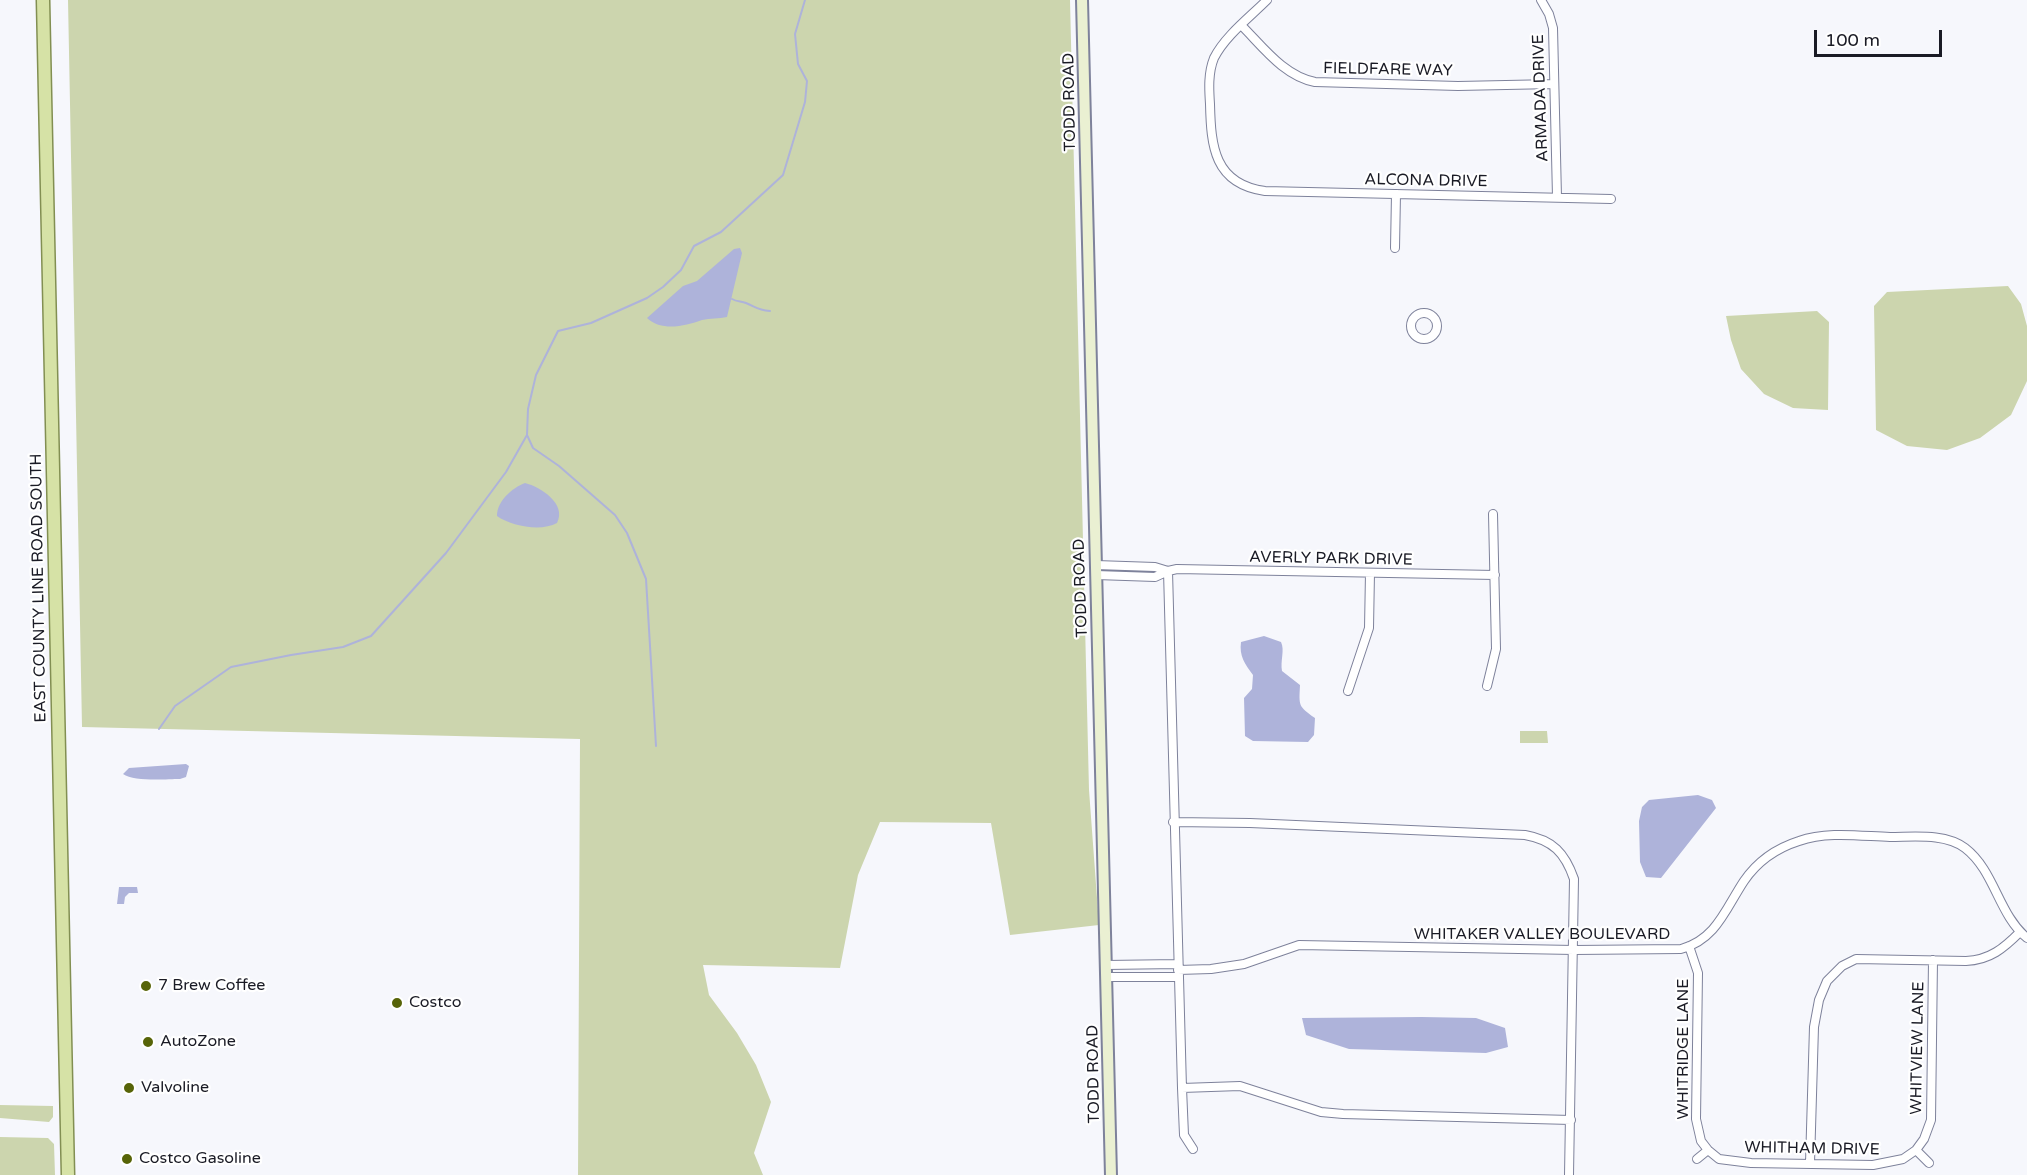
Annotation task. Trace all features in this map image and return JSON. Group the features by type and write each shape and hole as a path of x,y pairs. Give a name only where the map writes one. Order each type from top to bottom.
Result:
{"main road":[{"name":"EAST COUNTY LINE ROAD SOUTH","path":"43,0 68,1175"}],"street":[{"name":"TODD ROAD","path":"1082,0 1111,1175"},
{"path":"1242,26 1267,0"},
{"name":"ARMADA DRIVE","path":"1541,0 1549,14 1553,28 1557,197"},
{"name":"FIELDFARE WAY","path":"1242,26 1288,71 1299,78 1315,82 1458,86 1554,84"},
{"name":"ALCONA DRIVE","path":"1242,26 1218,52 1210,71 1209,83 1210,135 1214,152 1225,171 1241,183 1265,191 1611,199"},
{"path":"1395,248 1396,194"},
{"path":"1487,686 1496,652 1493,514"},
{"name":"AVERLY PARK DRIVE","path":"1096,570 1155,577 1177,569 1495,574"},
{"path":"1168,571 1173,822 1184,1135 1193,1149"},
{"path":"1348,691 1368,628 1370,573"},
{"path":"1173,822 1250,823 1525,835 1540,838 1556,847 1569,864 1574,879 1569,1175"},
{"name":"WHITAKER VALLEY BOULEVARD","path":"1106,977 1244,964 1299,945 1574,950 1668,950 1689,946 1700,942 1714,929 1743,882 1766,858 1796,841 1826,835 1933,838 1959,844 1977,860 2006,914 2024,935"},
{"path":"1810,1163 1815,1027 1818,1000 1827,981 1842,966 1856,959 1970,961 1986,958 2024,935"},
{"name":"WHITRIDGE LANE","path":"1689,946 1698,973 1696,1119 1701,1141 1708,1150"},
{"name":"WHITVIEW LANE","path":"1916,1150 1924,1139 1931,1120 1933,960"},
{"name":"WHITAKER VALLEY BOULEVARD","path":"1106,965 1178,970"},
{"path":"1182,1088 1240,1086 1321,1112 1343,1114 1570,1120"},
{"path":"1697,1160 1708,1150"},
{"name":"WHITHAM DRIVE","path":"1708,1150 1719,1158 1738,1161 1873,1166 1903,1159 1916,1150"},
{"path":"1916,1150 1929,1163"}],"green space":[{"path":"68,0 1070,0 1089,790 1099,925 1010,935 991,823 880,822 858,875 840,968 703,965 709,995 737,1033 756,1065 771,1102 754,1153 763,1175 578,1175 580,739 82,727"},
{"path":"2008,286 2021,304 2027,326 2027,381 2011,415 1980,438 1947,450 1907,446 1876,430 1874,306 1887,292"},
{"path":"1817,311 1829,322 1828,410 1793,408 1764,394 1741,369 1726,316"},
{"path":"1520,731 1547,731 1548,743 1520,743"},
{"path":"0,1105 53,1106 53,1117 49,1122 0,1118"},
{"path":"0,1137 48,1138 54,1144 55,1175 0,1175"}],"water":[{"path":"740,248 742,253 727,317 674,326 660,325 647,318 683,286 697,281 734,249"},
{"path":"525,483 551,497 558,509 557,523 543,527 526,527 510,523 497,516 506,496"},
{"path":"1264,636 1281,642 1282,671 1300,685 1301,705 1315,718 1314,735 1308,742 1253,741 1245,736 1244,698 1252,689 1253,675 1242,656 1241,642"},
{"path":"186,764 189,766 186,777 180,779 142,779 123,774 129,768"},
{"path":"1698,795 1712,800 1716,808 1661,878 1646,877 1640,862 1639,821 1642,807 1649,800"},
{"path":"119,887 137,887 138,893 129,893 125,897 124,904 117,904"},
{"path":"1302,1018 1476,1018 1505,1028 1508,1047 1486,1053 1349,1049 1306,1035"}],"waterway":[{"path":"656,746 646,579 627,533 615,515 559,466 533,448 527,435 528,409 536,375 558,331 591,323 647,298 663,287 681,270 694,246 721,232 783,175 805,102 807,81 798,64 795,34 805,0"},
{"path":"732,299 770,311"},
{"path":"159,729 175,706 231,667 343,647 371,636 446,553 506,472 527,435"}],"place":[{"name":"7 Brew Coffee","path":"146,986"},
{"name":"Costco","path":"397,1003"},
{"name":"AutoZone","path":"148,1042"},
{"name":"Valvoline","path":"129,1088"},
{"name":"Costco Gasoline","path":"127,1159"}]}
